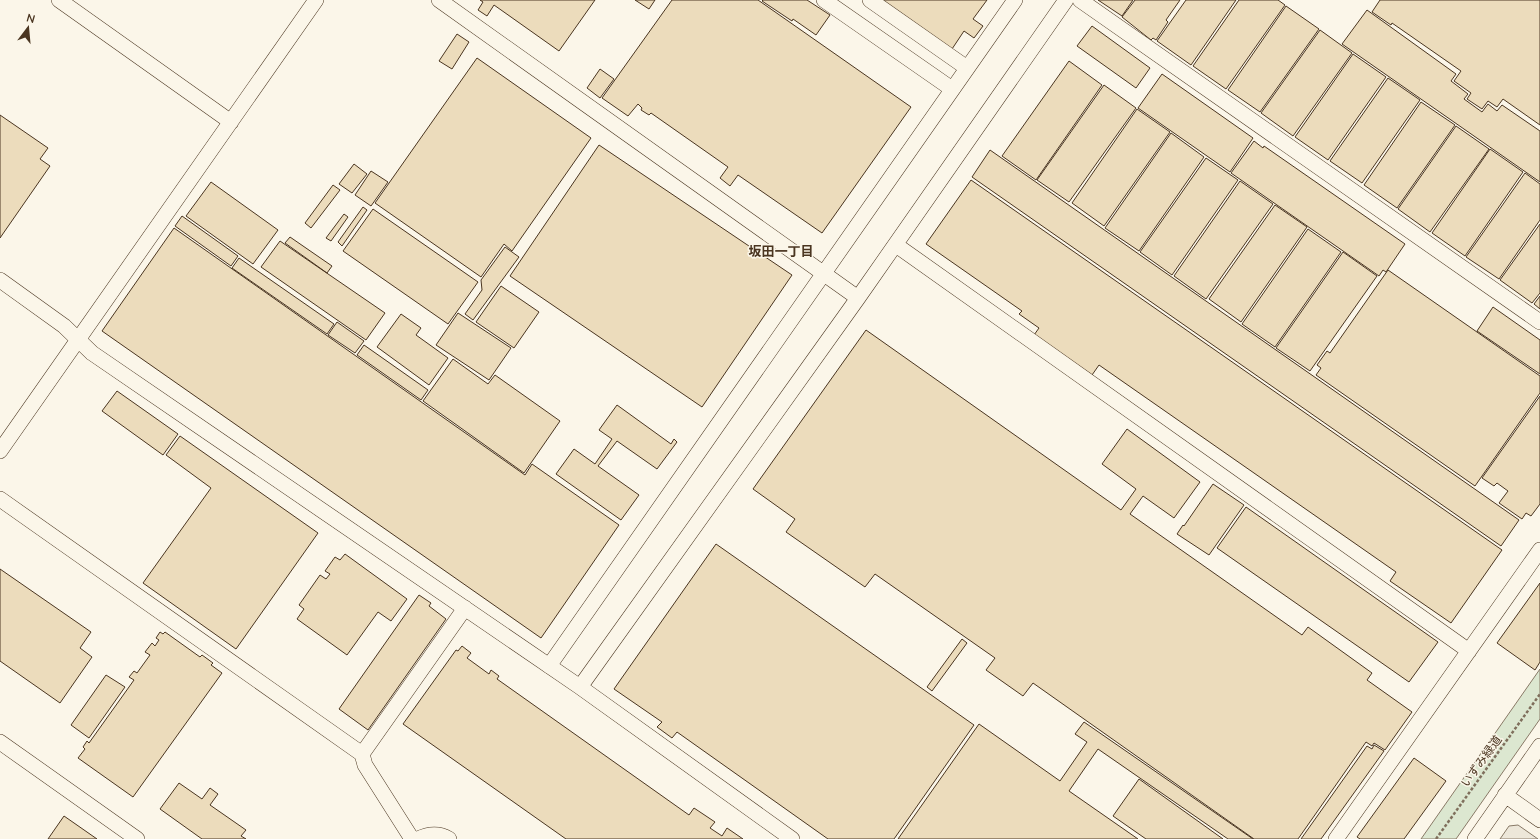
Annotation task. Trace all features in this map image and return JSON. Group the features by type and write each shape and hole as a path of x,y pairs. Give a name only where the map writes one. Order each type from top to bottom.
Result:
{"street":[{"path":"59,0 231,122"},
{"path":"0,451 316,0"},
{"path":"870,0 967,68"},
{"path":"549,666 1015,0"},
{"path":"580,687 896,246 1066,0"},
{"path":"1080,0 1540,322"},
{"path":"447,2 858,298"},
{"path":"834,3 952,89"},
{"path":"896,246 1469,651"},
{"path":"0,280 64,326 92,353 580,687 788,838"},
{"path":"0,499 362,754 365,765 412,839"},
{"path":"1336,839 1540,550"},
{"path":"362,754 465,608"},
{"path":"0,742 137,839"},
{"path":"1475,839 1540,746"},
{"path":"1505,796 1540,820"},
{"path":"418,839 423,836 433,834 444,836 449,839"}],"path":[{"name":"いずみ緑道","path":"1436,839 1540,694"}],"green space":[{"path":"1540,669 1540,719 1456,839 1421,839"}],"shaded area":[{"path":"1518,825 1538,839 1500,839 1509,826"}],"building":[{"path":"480,0 595,0 559,51 494,5 487,16 478,10 483,2"},
{"path":"635,0 655,0 649,9"},
{"path":"672,0 758,0 911,107 822,233 738,175 730,186 720,178 728,167 651,113 649,115 641,110 642,108 638,104 628,116 602,98"},
{"path":"807,0 830,15 816,35 793,19 792,21 762,1"},
{"path":"882,0 987,0 973,19 983,26 974,38 964,31 952,49"},
{"path":"1098,0 1133,0 1122,16"},
{"path":"1135,0 1180,0 1166,20 1168,22 1156,40 1153,38 1151,40 1122,17"},
{"path":"1186,0 1236,0 1191,65 1157,41"},
{"path":"1239,0 1278,0 1285,5 1226,89 1193,66"},
{"path":"1380,0 1540,0 1540,125 1503,99 1497,107 1488,101 1482,109 1467,99 1471,93 1454,81 1461,71 1392,23 1391,25 1372,12"},
{"path":"1286,6 1319,29 1260,112 1228,90"},
{"path":"1367,10 1456,74 1451,81 1468,94 1464,99 1482,112 1488,104 1497,111 1502,105 1540,131 1540,182 1342,44"},
{"path":"1092,26 1150,68 1136,88 1077,46"},
{"path":"1320,30 1352,53 1293,136 1261,113"},
{"path":"457,34 469,42 452,69 439,61"},
{"path":"1353,54 1386,77 1328,160 1295,137"},
{"path":"477,58 591,138 512,251 504,244 481,277 375,203"},
{"path":"1069,61 1102,85 1036,180 1002,156"},
{"path":"600,69 614,79 600,98 587,88"},
{"path":"1162,74 1253,138 1230,172 1138,108"},
{"path":"1388,78 1420,100 1362,183 1330,161"},
{"path":"1104,85 1136,108 1069,202 1037,180"},
{"path":"1421,102 1455,125 1397,208 1364,185"},
{"path":"1137,109 1170,132 1104,226 1072,203"},
{"path":"0,115 48,148 40,159 50,166 0,238"},
{"path":"1456,126 1489,149 1430,232 1398,209"},
{"path":"1171,133 1204,157 1139,251 1105,228"},
{"path":"1254,141 1263,148 1264,146 1405,244 1386,272 1383,270 1379,276 1231,173"},
{"path":"599,145 792,275 702,407 510,276"},
{"path":"1490,149 1523,172 1465,256 1432,233"},
{"path":"990,150 1519,520 1501,546 972,177"},
{"path":"1206,158 1238,180 1172,275 1140,252"},
{"path":"354,164 367,174 352,193 339,184"},
{"path":"371,171 388,182 371,206 355,195"},
{"path":"1525,173 1540,184 1540,220 1499,279 1466,257"},
{"path":"971,180 1502,550 1451,623 1390,581 1396,572 1099,365 1092,375 1034,335 1039,328 1019,314 1022,311 926,244"},
{"path":"1240,181 1273,204 1206,299 1174,276"},
{"path":"211,182 278,230 253,264 186,216"},
{"path":"333,185 340,190 311,228 305,223"},
{"path":"1275,205 1307,227 1241,322 1209,299"},
{"path":"363,207 367,210 342,246 338,242"},
{"path":"373,209 478,282 448,324 343,251"},
{"path":"344,214 348,217 331,241 326,238"},
{"path":"182,216 238,256 231,266 175,226"},
{"path":"1540,224 1540,293 1532,303 1500,280"},
{"path":"174,228 525,475 532,464 619,525 541,638 102,331"},
{"path":"1308,229 1341,252 1275,347 1242,324"},
{"path":"290,237 332,266 327,273 285,243"},
{"path":"280,241 385,313 366,340 261,267"},
{"path":"505,247 519,257 473,320 465,314 482,290 481,280"},
{"path":"1343,252 1377,276 1310,371 1276,348"},
{"path":"239,258 334,324 327,334 232,268"},
{"path":"1388,270 1540,376 1540,393 1475,486 1316,375 1321,368 1317,365 1327,351 1330,353"},
{"path":"501,286 539,312 514,348 476,322"},
{"path":"1540,296 1540,309 1534,304"},
{"path":"1493,307 1540,340 1540,374 1477,331"},
{"path":"458,313 511,348 489,380 436,345"},
{"path":"401,314 421,328 416,335 448,358 429,385 377,347"},
{"path":"337,322 364,341 355,353 328,335"},
{"path":"866,330 1121,510 1136,489 1102,464 1127,429 1200,482 1174,518 1143,496 1130,514 1302,635 1308,627 1372,673 1367,680 1412,712 1385,750 1374,743 1372,746 1366,742 1298,839 1254,839 1033,683 1023,696 986,670 995,658 875,574 865,587 786,532 795,519 753,489"},
{"path":"364,345 428,390 421,400 357,355"},
{"path":"453,359 488,384 495,375 560,421 524,473 423,401"},
{"path":"117,391 178,434 163,455 102,411"},
{"path":"1540,396 1540,504 1531,516 1526,513 1522,519 1499,503 1508,491 1497,483 1494,486 1482,478"},
{"path":"617,405 671,444 674,439 677,442 657,469 617,441 598,466 639,495 621,520 556,474 574,449 595,464 612,439 599,430"},
{"path":"180,436 318,533 236,649 143,583 211,488 166,455"},
{"path":"1213,484 1244,505 1209,555 1177,534"},
{"path":"1246,507 1438,642 1409,682 1217,548"},
{"path":"716,544 974,725 894,839 828,839 677,732 672,738 657,727 662,722 614,689"},
{"path":"345,554 407,599 391,621 378,612 347,655 297,619 304,609 299,605 320,575 326,579 330,574 325,571 335,557 340,560"},
{"path":"0,569 91,632 80,648 92,657 60,703 0,661"},
{"path":"1540,583 1540,662 1535,670 1497,643"},
{"path":"419,595 431,603 429,606 446,619 368,730 339,709"},
{"path":"160,632 163,634 165,632 200,657 202,655 213,663 211,665 222,673 133,797 78,758 85,749 83,747 87,741 89,743 134,680 129,677 134,671 137,673 150,655 145,652 152,643 155,646 159,640 156,638"},
{"path":"962,639 967,643 932,691 927,687"},
{"path":"462,646 471,653 467,658 489,674 491,670 499,676 497,679 689,815 694,808 715,822 710,828 722,836 727,828 743,839 566,839 403,724 456,650 458,651"},
{"path":"106,675 125,687 89,738 71,725"},
{"path":"1084,722 1253,839 1228,839 1098,749 1069,791 1138,839 898,839 979,724 1060,781 1087,742 1075,734"},
{"path":"1374,745 1384,751 1321,839 1301,839 1367,746 1372,749"},
{"path":"1414,758 1446,781 1404,839 1360,839 1357,837"},
{"path":"1139,779 1223,839 1146,839 1113,816"},
{"path":"179,783 202,799 210,788 218,794 210,805 246,830 241,836 246,839 202,839 160,809"},
{"path":"64,816 97,839 48,839"}],"district":[{"name":"坂田一丁目","path":"781,251"}]}
